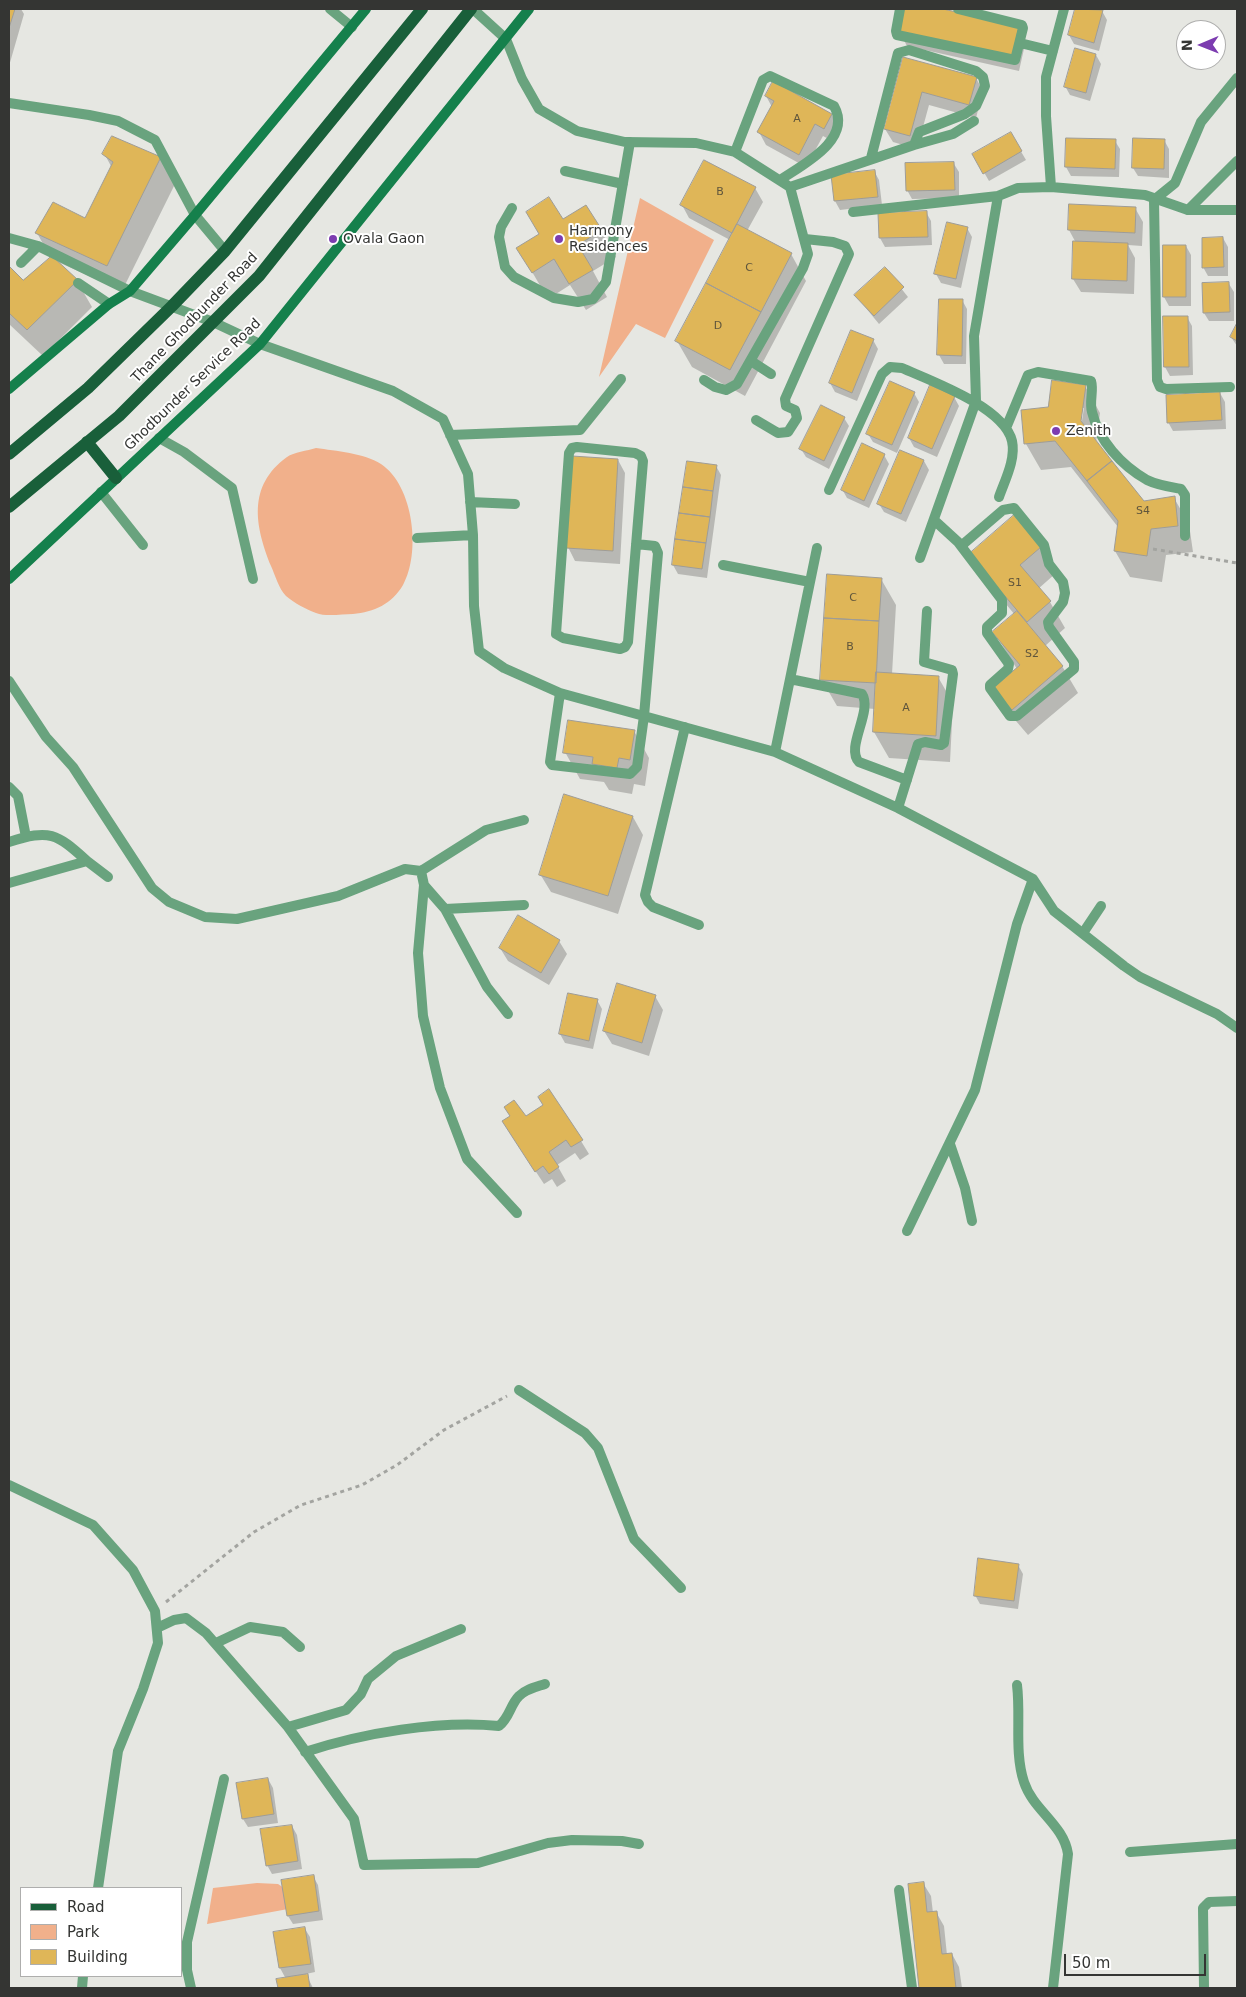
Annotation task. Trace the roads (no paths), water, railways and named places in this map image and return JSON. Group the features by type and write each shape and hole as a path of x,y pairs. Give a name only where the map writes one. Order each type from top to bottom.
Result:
{"main road":[{"name":"Thane Ghodbunder Road","path":"9,454 88,388 225,251 422,9"},
{"name":"Thane Ghodbunder Road","path":"9,506 119,416 259,276 472,9"},
{"path":"87,442 116,478"}],"street":[{"path":"330,9 352,27"},
{"path":"9,389 109,304 130,290 195,215 366,9"},
{"path":"472,9 506,39 522,79 539,109 577,131 630,142 696,142 735,152 790,187 808,254 803,268 737,384 726,390 714,387 704,380"},
{"name":"Ghodbunder Service Road","path":"9,579 260,344 529,9"},
{"path":"900,9 897,35 1012,61 1016,58 1023,28 1019,23 958,9"},
{"path":"1051,187 1046,85 1064,9"},
{"path":"1020,43 1053,51"},
{"path":"871,158 898,54 909,50 976,71 983,77 985,86 976,106 965,114 919,132 914,145"},
{"path":"735,152 763,80 767,77 770,76 834,106 838,119 829,146 780,180"},
{"path":"1154,200 1175,182 1201,122 1237,78"},
{"path":"9,103 118,121 155,140 195,215 225,251"},
{"path":"790,187 871,158 953,134 974,121"},
{"path":"512,208 500,227 499,237 505,267 514,277 554,298 578,302 592,299 606,282 630,142"},
{"path":"1188,210 1237,161"},
{"path":"565,171 623,184"},
{"path":"853,212 998,196 1018,188 1051,187 1145,195 1154,200 1188,210 1237,210"},
{"path":"920,558 976,401 974,336 998,196"},
{"path":"1154,200 1157,380 1160,387 1166,389 1230,387"},
{"path":"9,238 38,246 130,290 214,322 260,344 393,391 443,419 468,474 473,535 474,606 479,651 504,668 560,693 775,752 898,808 1033,879 1054,911 1140,977 1217,1014 1237,1028"},
{"path":"756,420 778,433 788,432 793,428 797,418 795,410 786,406 785,399 849,254 846,246 833,242 805,239"},
{"path":"20,263 38,246"},
{"path":"78,283 109,304"},
{"path":"751,361 772,374"},
{"path":"828,490 882,374 890,367 902,368 976,401 1006,428 1012,441 1012,458 999,497"},
{"path":"1006,428 1028,375 1038,372 1091,381 1093,387 1091,409 1097,428 1111,451 1147,480 1181,489 1185,495 1185,536"},
{"path":"450,435 580,430 621,379"},
{"path":"159,438 184,452 232,488 253,579"},
{"path":"572,448 635,453 641,456 643,461 636,544 628,642 626,647 620,649 563,638 556,634 567,472 569,453 572,448"},
{"path":"101,492 143,545"},
{"path":"470,502 516,504"},
{"path":"934,520 961,546 1002,600 1002,613 988,628 987,633 1009,664 1008,669 990,685 990,688 1010,716 1016,716 1074,669 1074,662 1049,627 1048,622 1063,602 1065,593 1062,582 1049,564 1044,545 1014,508 1003,510 961,546"},
{"path":"417,538 473,535"},
{"path":"560,693 550,762 556,767 630,774 635,771 644,716 658,553 655,546 636,544"},
{"path":"775,752 817,548"},
{"path":"723,565 810,582"},
{"path":"898,808 918,744 925,742 941,745 944,743 953,674 952,670 924,662 927,611"},
{"path":"790,679 862,694 865,704 855,750 856,759 859,762 907,780"},
{"path":"9,681 46,737 78,774 152,888 169,902 205,917 237,919 338,896 404,869 421,871 486,830 524,820"},
{"path":"685,727 645,895 653,907 699,925"},
{"path":"9,787 18,796 26,837"},
{"path":"9,842 26,837 50,834 64,840 108,877"},
{"path":"9,883 87,861"},
{"path":"421,871 424,885 418,953 423,1016 440,1088 467,1159 517,1213"},
{"path":"907,1231 975,1090 1017,924 1033,879"},
{"path":"424,885 445,909 487,987 508,1014"},
{"path":"445,909 524,905"},
{"path":"1083,933 1101,906"},
{"path":"950,1144 965,1188 972,1221"},
{"path":"519,1390 585,1434 598,1448 634,1539 681,1588"},
{"path":"9,1484 93,1525 132,1570 155,1611 158,1643 144,1688 118,1751 98,1887"},
{"path":"157,1628 166,1622 186,1618 206,1632 288,1728 354,1818 364,1866 478,1863 548,1843 572,1840 622,1840 639,1844"},
{"path":"216,1644 250,1627 283,1632 300,1647"},
{"path":"288,1728 346,1710 361,1694 368,1679 396,1656 461,1629"},
{"path":"306,1752 335,1743 448,1724 499,1726 508,1719 518,1697 526,1690 545,1684"},
{"path":"1017,1685 1020,1708 1020,1755 1024,1782 1045,1818 1062,1834 1068,1854 1053,1988"},
{"path":"191,1988 187,1970 187,1942 224,1779"},
{"path":"1130,1852 1237,1844"},
{"path":"898,1890 912,1988"},
{"path":"1204,1988 1205,1904 1237,1901"}],"place":[{"name":"Ovala Gaon","path":"333,239"},
{"name":"Harmony Residences","path":"559,239"},
{"name":"Zenith","path":"1056,431"}]}
